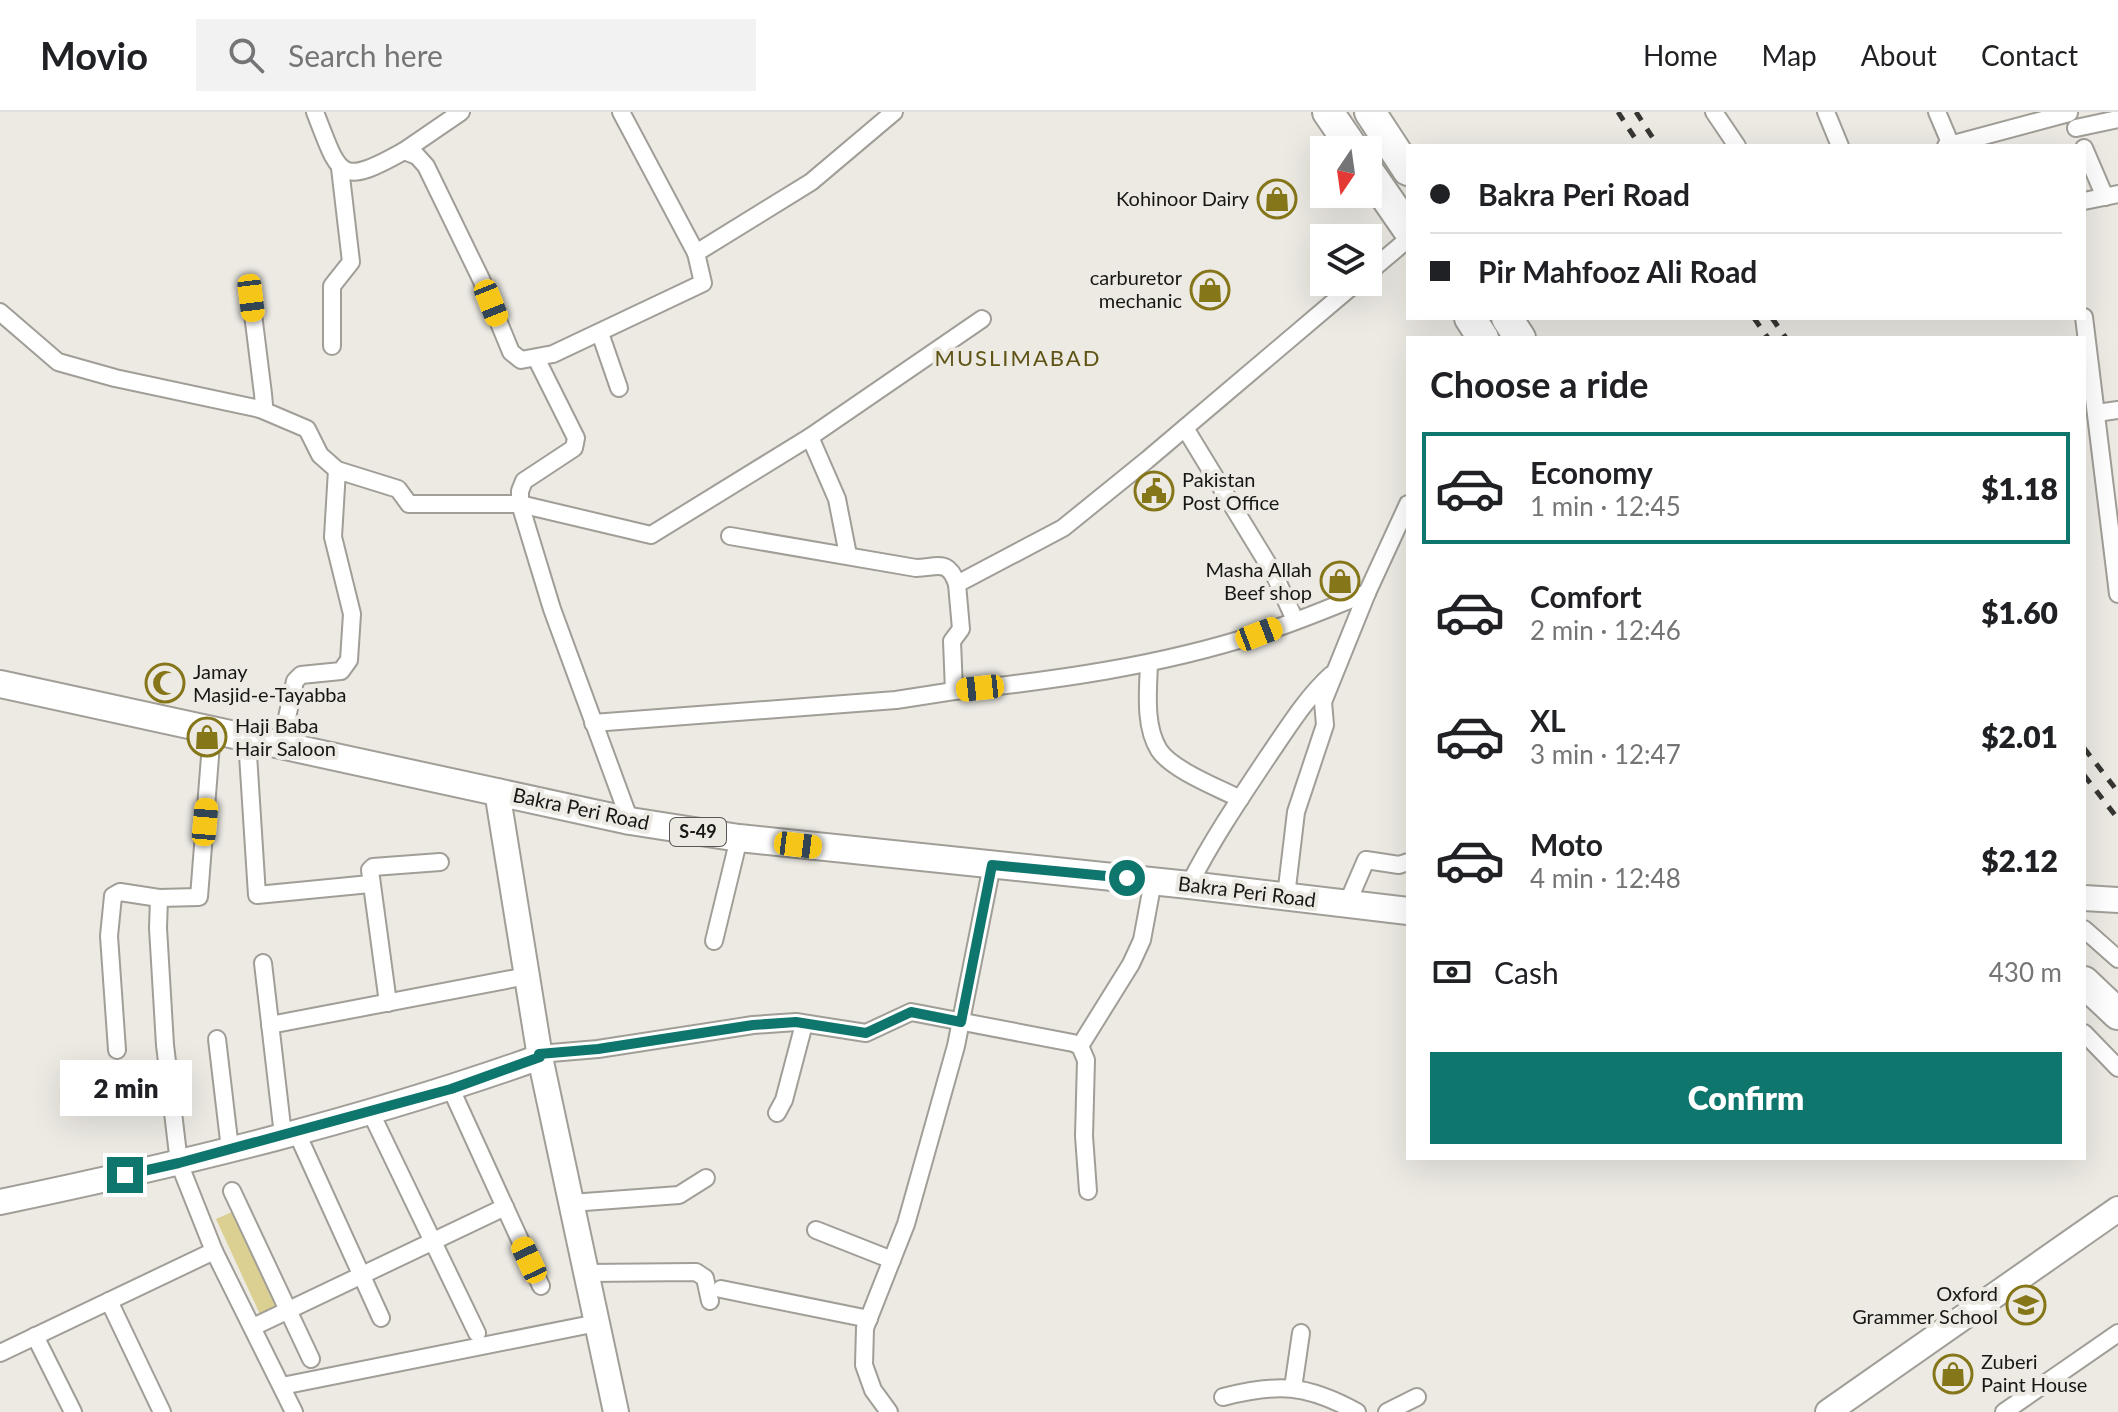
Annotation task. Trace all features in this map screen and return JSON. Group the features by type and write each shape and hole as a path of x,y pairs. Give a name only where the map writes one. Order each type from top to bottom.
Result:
{"highway":[{"path":"1328,112 1344,136"},
{"path":"1370,112 1406,167"},
{"path":"1382,191 1406,226"},
{"path":"2086,984 2118,1014"},
{"path":"2086,1010 2118,1039"}],"main road":[{"name":"Bakra Peri Road","path":"0,684 630,821 739,838 1406,911"}],"street":[{"path":"315,112 340,168 351,262 332,286 332,346"},
{"path":"340,168 355,173 372,169 461,112"},
{"path":"404,151 417,156 426,166 481,279 511,352 521,360 536,358 553,354 600,333 703,283 696,253 621,112"},
{"path":"696,253 811,182 894,112"},
{"path":"1714,112 1736,144"},
{"path":"1826,112 1839,144"},
{"path":"1937,112 1949,144"},
{"path":"2071,118 2083,144"},
{"path":"1954,144 2071,118 2118,119"},
{"path":"2086,150 2112,196 2086,201"},
{"path":"1382,261 1406,241"},
{"path":"957,584 1063,528 1341,296"},
{"path":"251,298 264,405 260,409"},
{"path":"0,312 58,362 115,378 260,409 307,429 320,455 337,470 398,489 409,504 520,504 651,535 810,437 982,319"},
{"path":"2084,320 2118,594"},
{"path":"600,333 619,388"},
{"path":"536,358 576,438 574,448 524,481 520,504 552,609 630,821"},
{"path":"2097,413 2118,410"},
{"path":"1185,428 1274,574 1295,620"},
{"path":"810,437 837,499 848,555"},
{"path":"281,745 295,681 301,675 341,671 349,660 352,614 333,537 337,470"},
{"path":"1286,896 1296,812 1325,725 1323,702 1367,593 1406,508"},
{"path":"730,536 916,568 946,567 952,570 957,584 961,629 952,641 954,691"},
{"path":"593,723 896,700 1058,680 1149,664 1259,634 1367,593"},
{"path":"1149,664 1149,713 1161,753 1185,770 1240,799"},
{"path":"1189,885 1211,842 1240,799 1315,690 1335,672"},
{"path":"117,1050 109,936 113,896 120,892 195,899 201,893 212,731"},
{"path":"247,739 257,895 370,884"},
{"path":"497,791 540,1056 616,1412"},
{"path":"714,941 739,838"},
{"path":"1347,904 1366,860 1399,865 1406,863"},
{"path":"388,1003 369,875 373,867 440,862"},
{"path":"889,1412 873,1390 864,1365 865,1328 906,1224 961,1022 992,865"},
{"path":"1080,1046 1131,964 1142,940 1153,881"},
{"path":"159,898 165,1045 179,1163 214,1251 294,1412"},
{"path":"2086,898 2118,900"},
{"path":"2086,931 2118,959"},
{"path":"263,963 270,1025 290,1133 381,1318"},
{"path":"270,1025 527,976"},
{"path":"0,1202 179,1163 290,1133 451,1089 540,1056 753,1025 804,1024 866,1033 911,1012 1080,1046"},
{"path":"777,1113 784,1100 804,1024"},
{"path":"2086,1035 2118,1068"},
{"path":"217,1039 230,1149"},
{"path":"1080,1046 1086,1060 1084,1136 1088,1191"},
{"path":"451,1089 541,1286"},
{"path":"370,1111 477,1333"},
{"path":"571,1203 679,1195 706,1178"},
{"path":"232,1191 311,1359"},
{"path":"253,1327 505,1207"},
{"path":"1828,1412 2118,1209"},
{"path":"1855,1412 2118,1225"},
{"path":"816,1230 892,1260"},
{"path":"0,1353 214,1251"},
{"path":"586,1273 696,1272 705,1278 716,1295 869,1319"},
{"path":"109,1301 162,1412"},
{"path":"282,1386 597,1323"},
{"path":"1293,1388 1301,1333"},
{"path":"2004,1412 2118,1333"},
{"path":"35,1336 73,1412"},
{"path":"1223,1397 1260,1387 1293,1388 1332,1398 1357,1412"},
{"path":"1387,1412 1417,1397"}],"shaded area":[{"path":"232,1212 279,1314 263,1321 216,1219"}],"railway":[{"path":"1618,112 1639,144"},
{"path":"1636,112 1657,144"},
{"path":"1755,320 1767,336"},
{"path":"1773,320 1785,336"},
{"path":"2086,751 2118,792"},
{"path":"2086,778 2118,819"}],"place":[{"name":"Kohinoor Dairy","path":"1277,199"},
{"name":"carburetor mechanic","path":"1210,290"},
{"name":"Pakistan Post Office","path":"1154,491"},
{"name":"Masha Allah Beef shop","path":"1340,581"},
{"name":"Jamay Masjid-e-Tayabba","path":"165,683"},
{"name":"Haji Baba Hair Saloon","path":"207,737"},
{"name":"Oxford Grammer School","path":"2026,1305"},
{"name":"Zuberi Paint House","path":"1953,1374"}],"district":[{"name":"MUSLIMABAD","path":"1018,358"}],"route":[{"path":"125,1175 451,1089 540,1057 539,1054 796,1022 866,1033 909,1012 961,1022 992,865 1127,878"}]}
